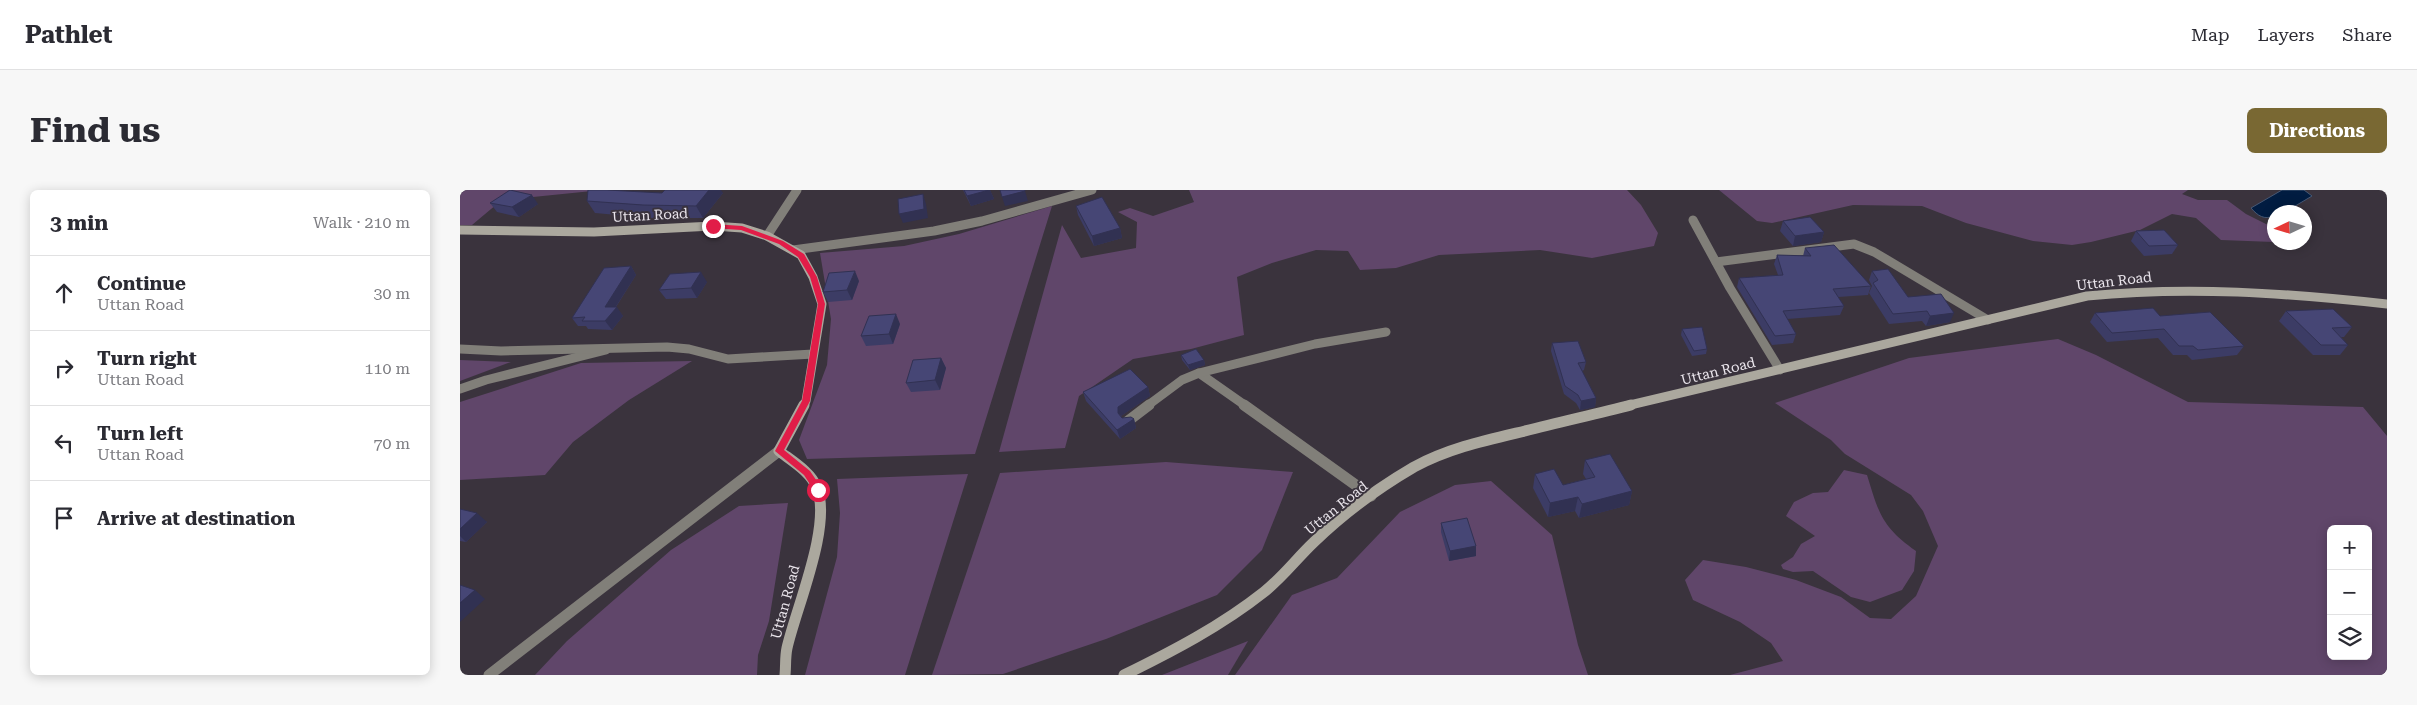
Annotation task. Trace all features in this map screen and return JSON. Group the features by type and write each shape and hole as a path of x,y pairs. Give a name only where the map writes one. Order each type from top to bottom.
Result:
{"main road":[{"name":"Uttan Road","path":"460,230 594,232 713,226 742,228 767,236 801,255 814,277 822,304 806,401 779,451 807,473 818,490 820,504 817,538 787,647 785,675"},
{"name":"Uttan Road","path":"1124,675 1182,647 1239,611 1283,576 1317,538 1371,496 1431,458 1476,442 2087,296 2131,291 2191,288 2255,291 2387,304"}],"street":[{"path":"767,236 797,190"},
{"path":"794,250 934,231 982,221 1092,190"},
{"path":"1693,220 1780,370"},
{"path":"1716,262 1854,244 1874,252 1988,320"},
{"path":"1128,421 1182,380 1199,373 1315,344 1386,332"},
{"path":"460,349 501,351 619,346 689,349 728,359 813,354"},
{"path":"460,389 486,380 619,346"},
{"path":"1199,373 1371,496"},
{"path":"489,675 779,451"}],"shaded area":[{"path":"460,190 602,190 533,197 497,204 472,225 460,225"},
{"path":"1189,190 1627,190 1641,205 1658,233 1654,246 1592,258 1540,250 1439,255 1396,268 1360,270 1348,251 1316,250 1272,263 1237,277 1244,335 1191,349 1133,359 1079,396 1065,448 999,452 1062,225 1081,258 1136,248 1137,222 1118,212 1130,208 1153,216 1194,202"},
{"path":"1719,190 2188,190 2182,194 2198,200 2227,200 2246,214 2267,224 2267,242 2221,240 2196,218 2172,214 2140,230 2072,245 2033,241 1966,223 1922,206 1853,205 1772,223 1757,221"},
{"path":"1052,206 975,454 807,459 799,440 827,365 831,319 820,253 904,246 959,234"},
{"path":"2058,339 2096,355 2188,402 2363,407 2387,436 2387,675 1730,675 1783,661 1771,643 1740,622 1693,600 1685,580 1703,560 1746,567 1796,580 1841,597 1870,618 1891,619 1916,596 1938,546 1923,511 1911,495 1845,454 1831,440 1775,403 1909,358"},
{"path":"460,360 511,362 460,381"},
{"path":"692,361 629,400 573,442 545,475 460,480 460,402 581,363"},
{"path":"1166,462 1293,472 1262,550 1217,595 1106,639 1003,674 932,675 1000,473"},
{"path":"1844,470 1867,475 1883,519 1896,534 1916,551 1914,571 1902,590 1870,602 1851,597 1813,571 1793,572 1783,569 1781,565 1793,557 1801,544 1815,536 1786,516 1794,502 1813,493 1828,492"},
{"path":"968,474 905,675 805,675 837,557 840,513 837,479"},
{"path":"1491,481 1552,535 1578,645 1588,675 1235,675 1292,595 1337,578 1400,512 1455,485"},
{"path":"788,503 769,621 758,655 757,675 535,675 567,641 671,550 739,506"},
{"path":"1248,641 1228,675 1162,675"}],"water":[{"path":"2282,190 2304,190 2312,196 2297,205 2267,205 2267,218 2256,213 2251,208"}],"building":[{"path":"510,190 532,195 512,207 490,203"},
{"path":"588,190 662,193 665,190 709,190 696,206 587,201"},
{"path":"964,190 989,190 967,196"},
{"path":"1000,190 1025,190 1025,191 1002,197"},
{"path":"923,194 924,209 899,214 898,199"},
{"path":"1102,197 1120,228 1092,236 1076,206"},
{"path":"1810,217 1824,232 1795,236 1783,221"},
{"path":"2164,230 2178,245 2149,246 2136,231"},
{"path":"1834,245 1871,286 1833,289 1844,306 1783,311 1796,334 1775,336 1739,278 1783,275 1777,255 1811,256 1805,248"},
{"path":"631,266 605,307 617,307 605,321 582,321 585,317 572,318 604,268"},
{"path":"1888,269 1908,297 1941,294 1954,313 1930,316 1927,311 1893,314 1873,283 1878,280 1872,271"},
{"path":"855,271 847,290 823,292 829,273"},
{"path":"701,272 691,288 659,290 670,274"},
{"path":"2153,308 2160,316 2210,312 2244,346 2198,350 2193,346 2179,346 2164,329 2112,333 2095,313"},
{"path":"2333,309 2352,327 2332,328 2348,345 2321,345 2286,311"},
{"path":"896,314 889,334 861,336 869,316"},
{"path":"1702,327 1707,349 1694,351 1682,329"},
{"path":"1578,341 1586,362 1578,363 1596,398 1581,401 1578,395 1565,386 1552,343"},
{"path":"1196,349 1204,360 1188,365 1181,355"},
{"path":"941,358 935,380 906,383 913,360"},
{"path":"1130,369 1148,387 1118,407 1118,413 1122,418 1131,417 1134,419 1117,430 1083,392"},
{"path":"1610,454 1632,491 1582,504 1578,497 1550,503 1535,474 1554,469 1563,485 1595,477 1585,460"},
{"path":"460,509 477,513 460,529"},
{"path":"1467,518 1476,546 1450,551 1441,523"},
{"path":"460,585 475,590 460,603"}],"route":[{"path":"713,226 742,228 781,242 801,255 814,277 822,304 806,401 796,423 779,451 807,473 818,490"}]}
